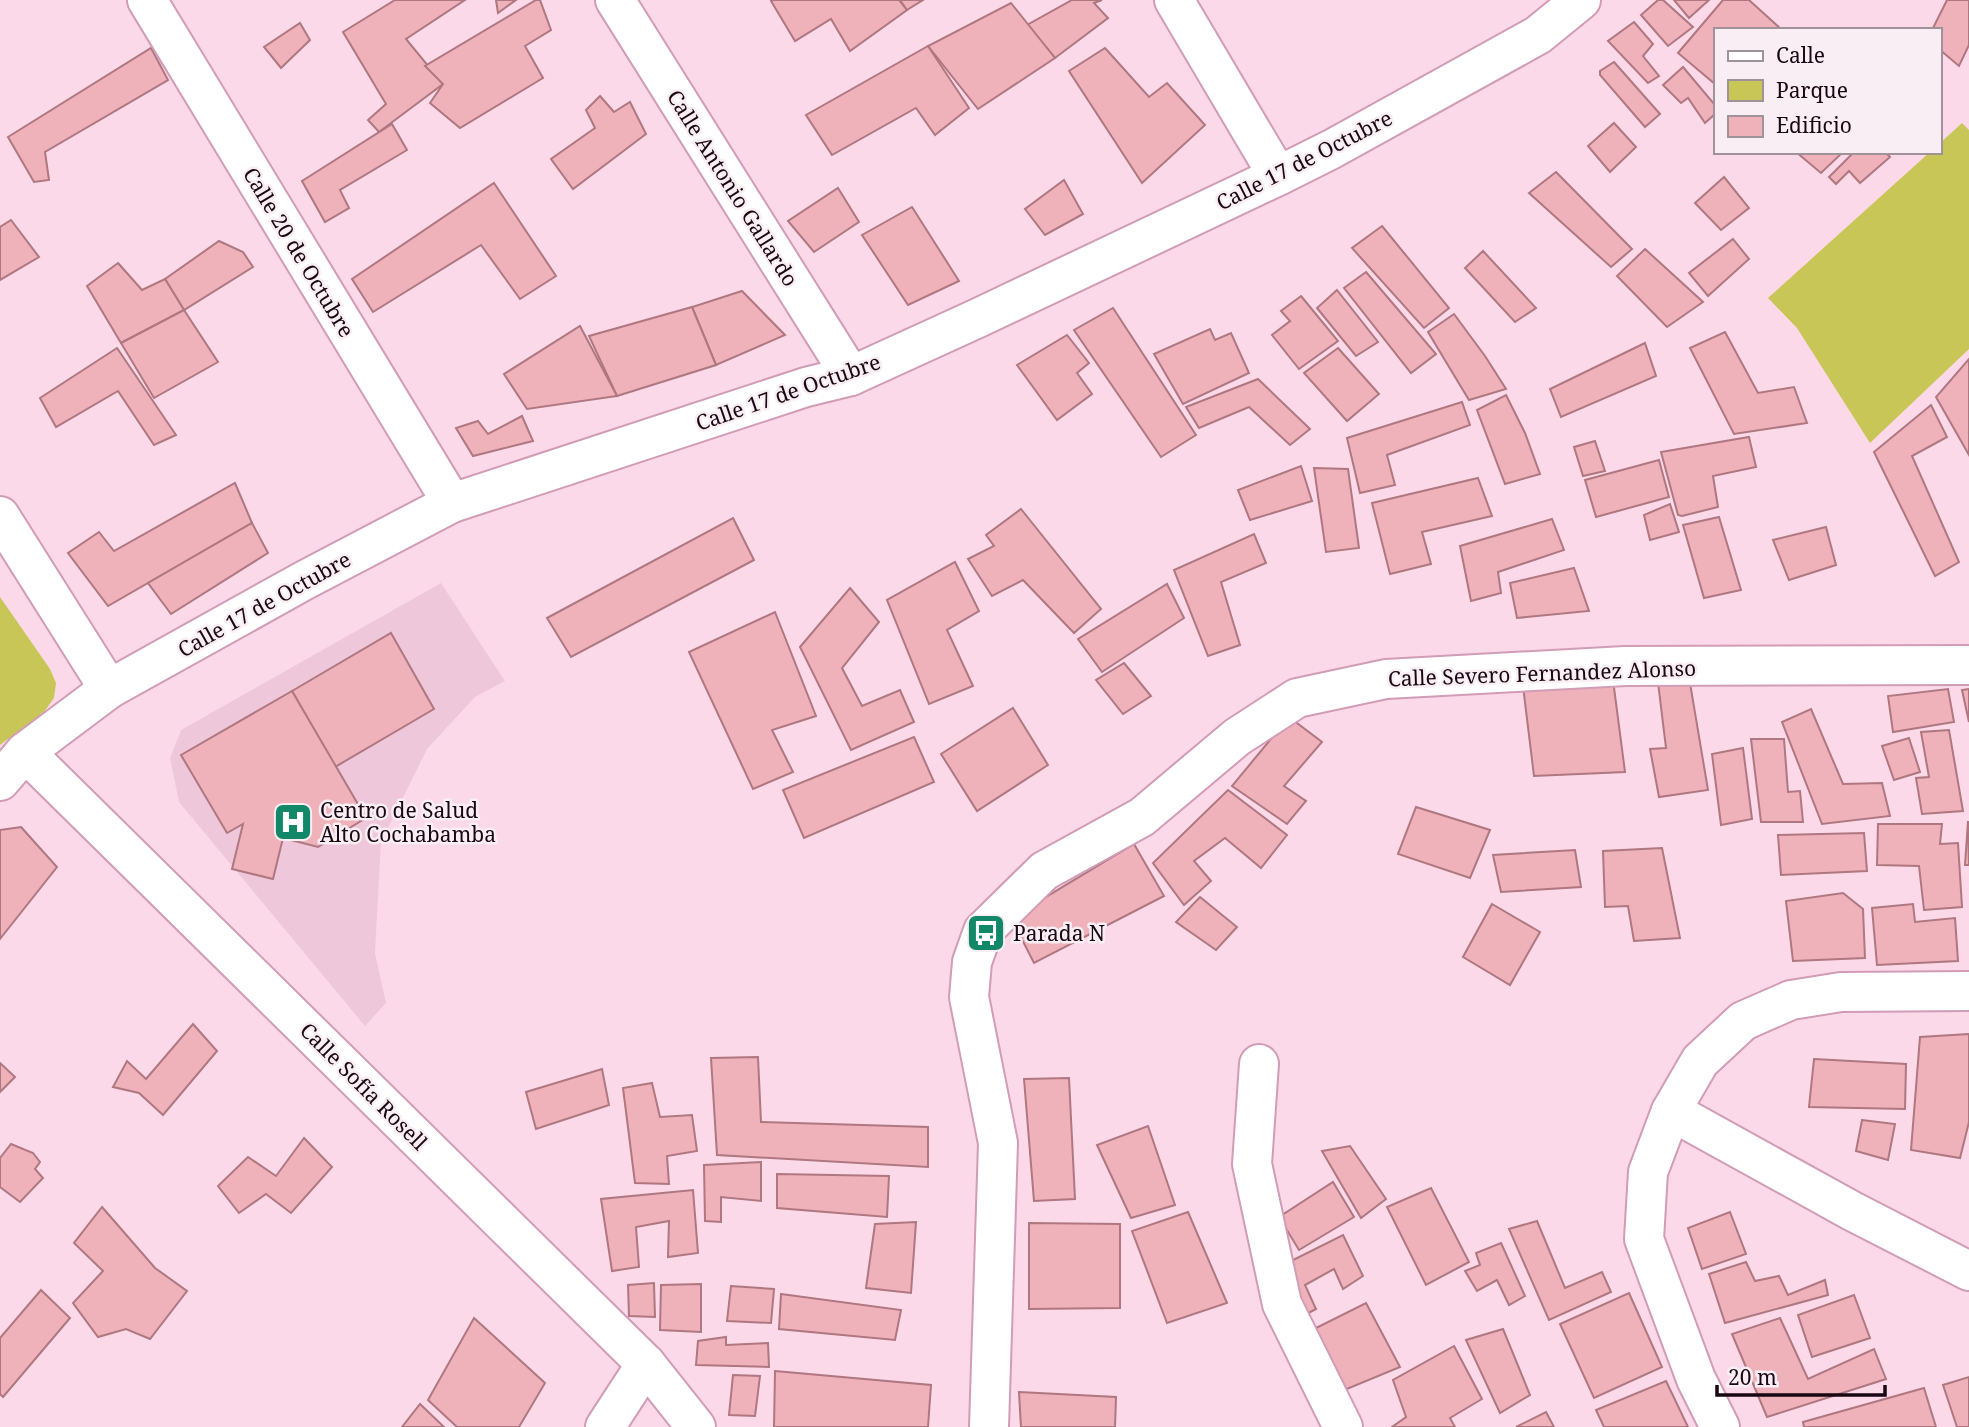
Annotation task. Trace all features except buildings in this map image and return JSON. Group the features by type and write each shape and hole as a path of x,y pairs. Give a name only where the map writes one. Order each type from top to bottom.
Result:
{"street":[{"name":"Calle 20 de Octubre","path":"146,0 452,503"},
{"name":"Calle Antonio Gallardo","path":"615,0 850,376"},
{"path":"1174,0 1278,176"},
{"name":"Calle 17 de Octubre","path":"0,781 25,752 109,689 305,580 452,503 806,387 850,376 1332,149 1538,35 1581,0"},
{"path":"0,516 109,689"},
{"name":"Calle Severo Fernandez Alonso","path":"989,1427 998,1143 969,997 972,962 983,931 1044,871 1142,817 1237,737 1297,698 1386,678 1625,666 1969,665"},
{"name":"Calle Sofía Rosell","path":"25,752 646,1364 696,1427"},
{"path":"1720,1427 1696,1379 1644,1240 1647,1172 1671,1111 1700,1061 1743,1021 1791,1000 1841,992 1969,991"},
{"path":"1259,1064 1252,1164 1282,1304 1343,1427"},
{"path":"1671,1111 1852,1211 1969,1271"},
{"path":"605,1427 646,1364"}],"shaded area":[{"name":"Centro de Salud Alto Cochabamba","path":"441,583 505,681 475,697 427,749 381,842 375,953 386,1003 365,1026 179,802 170,758 181,730"}],"green space":[{"path":"1962,123 1969,130 1969,349 1870,443 1797,328 1768,298 1928,154 1941,154 1941,142"},
{"path":"0,597 50,669 56,683 54,698 44,712 0,745"}],"place":[{"name":"Centro de Salud Alto Cochabamba","path":"293,822"},
{"name":"Parada N","path":"986,933"}]}
